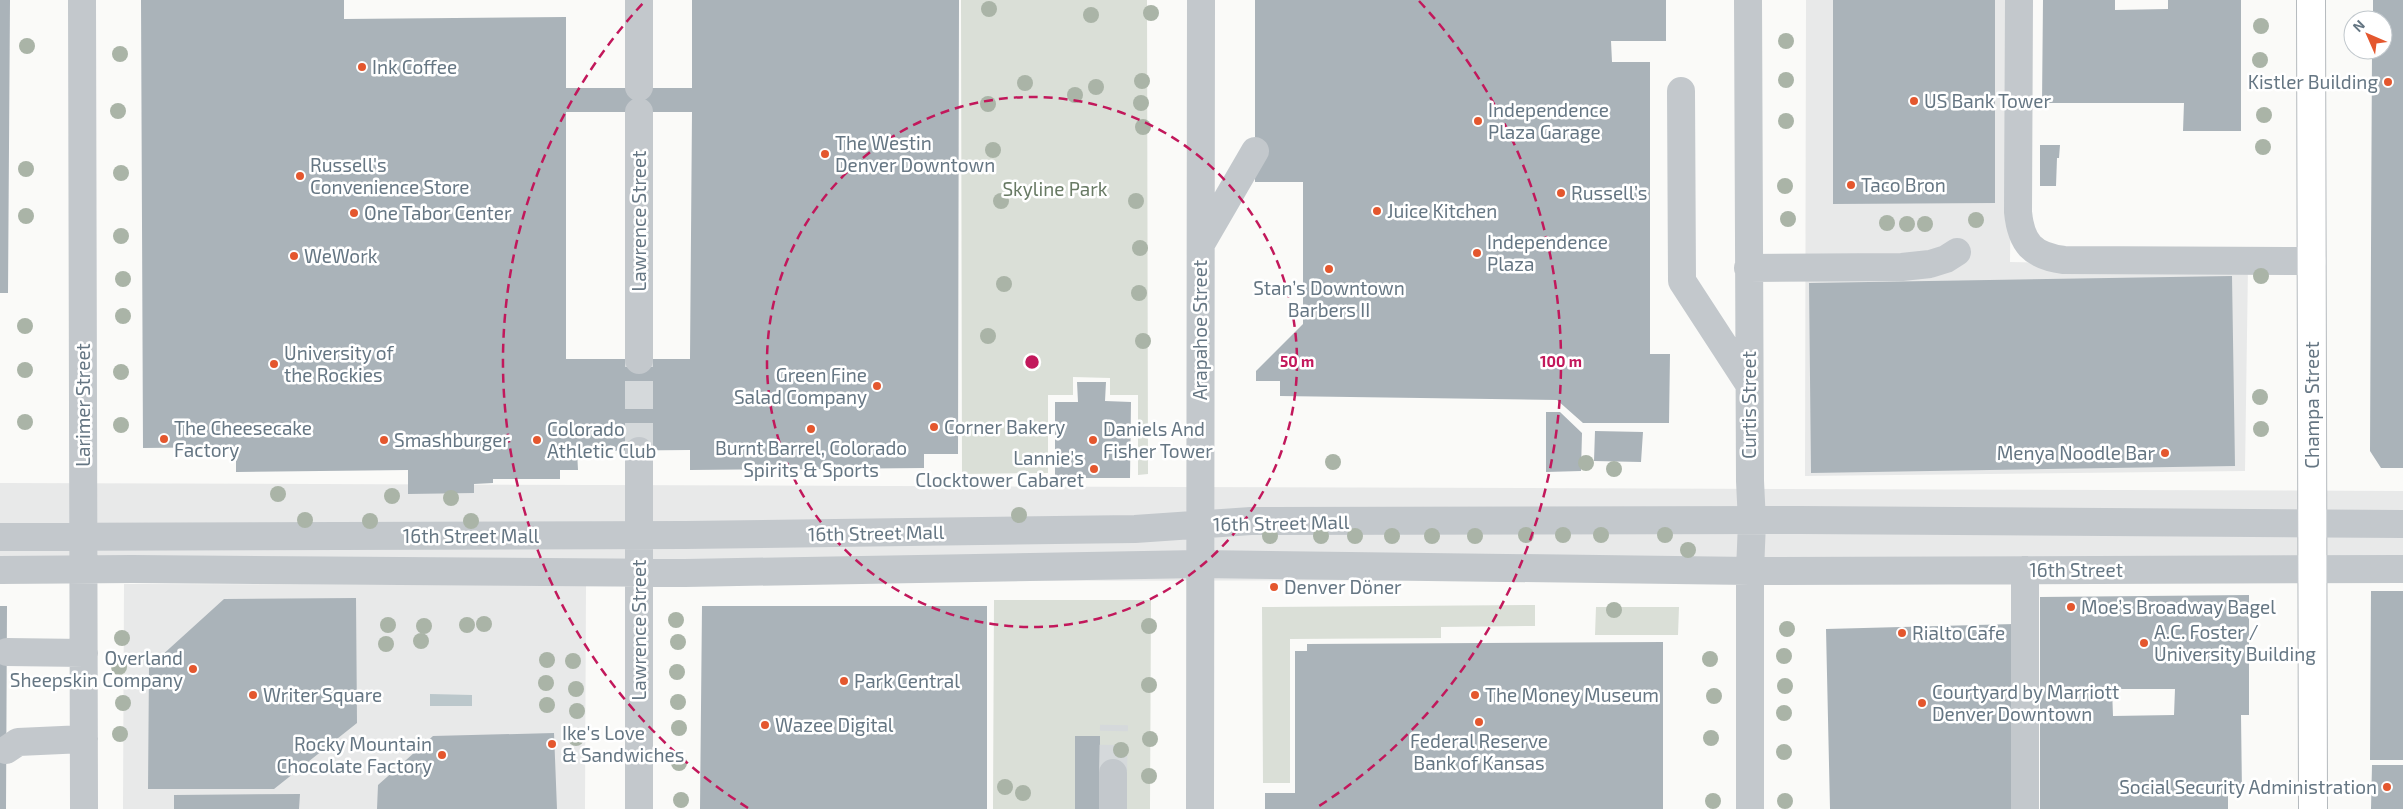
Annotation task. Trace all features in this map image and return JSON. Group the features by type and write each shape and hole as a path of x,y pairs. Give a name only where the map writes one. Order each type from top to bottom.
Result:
{"main road":[{"name":"Champa Street","path":"2311,0 2313,809"}],"street":[{"name":"Larimer Street","path":"82,0 84,809"},
{"name":"Lawrence Street","path":"639,0 639,360"},
{"name":"Arapahoe Street","path":"1200,0 1200,809"},
{"name":"Curtis Street","path":"1748,0 1748,268 1752,522 1750,571 1750,809"},
{"path":"2020,0 2018,212 2022,235 2029,246 2039,254 2064,260 2312,261"},
{"path":"1681,90 1682,281 1749,384"},
{"path":"1200,246 1255,151"},
{"path":"1748,268 1902,267 1930,264 1946,259 1957,252"},
{"name":"Lawrence Street","path":"639,450 639,809"},
{"name":"16th Street Mall","path":"0,537 639,535 1135,529 1251,521 1752,522"},
{"path":"1752,522 2312,522 2403,524"},
{"name":"16th Street Mall","path":"0,570 639,572 1200,564 1750,571"},
{"name":"16th Street","path":"1750,571 2403,569"},
{"path":"2025,570 2025,809"},
{"path":"7,652 84,653"},
{"path":"6,750 18,742 84,739"},
{"path":"1113,773 1113,809"}],"shaded area":[{"path":"1806,0 2013,0 2010,262 2248,266 2245,471 1805,476"},
{"path":"0,483 2403,491 2403,579 0,582"},
{"name":"Writer Square","path":"124,584 586,585 585,809 123,809"},
{"path":"430,694 472,695 472,706 430,706"}],"green space":[{"name":"Skyline Park","path":"961,0 1147,0 1148,474 1138,475 1138,395 1110,395 1110,378 1073,377 1073,395 1048,395 1048,473 962,474"},
{"path":"994,600 1151,600 1150,809 993,809"},
{"path":"1535,605 1535,626 1441,627 1441,638 1290,639 1290,783 1263,783 1262,607"},
{"path":"1596,607 1679,607 1678,635 1595,635"}],"building":[{"path":"0,0 10,0 8,293 0,293"},
{"path":"141,0 344,0 344,19 566,17 566,88 692,88 692,0 959,0 958,454 924,454 924,468 690,470 690,450 577,451 578,470 560,470 560,479 493,479 493,483 474,484 474,493 408,494 408,470 236,472 236,447 143,448","holes":["566,112 692,112 690,359 566,359"]},
{"name":"Independence Plaza","path":"1255,0 1666,0 1666,41 1611,41 1612,62 1650,62 1650,354 1670,354 1669,423 1583,423 1557,400 1280,396 1280,381 1256,381 1256,371 1303,324 1303,182 1255,182"},
{"name":"US Bank Tower","path":"1833,0 1995,0 1995,203 1833,204"},
{"path":"2043,0 2115,0 2115,10 2168,9 2168,0 2241,0 2241,131 2183,131 2184,103 2042,103"},
{"path":"2373,0 2403,0 2403,468 2381,468 2370,451 2372,60 2393,60 2393,10 2373,10"},
{"path":"2040,145 2060,145 2059,158 2057,158 2056,186 2040,186"},
{"path":"2232,276 2235,466 1811,473 1809,283"},
{"name":"Daniels And Fisher Tower","path":"1077,382 1106,382 1105,401 1131,402 1130,478 1055,478 1055,402 1078,402"},
{"path":"1546,412 1560,412 1582,433 1581,471 1546,472"},
{"path":"1595,431 1643,432 1641,462 1594,461"},
{"path":"2371,591 2403,591 2403,760 2370,760"},
{"path":"2249,595 2249,715 2241,715 2242,794 2228,794 2228,809 2040,809 2040,597","holes":["2112,689 2175,689 2174,715 2113,716"]},
{"name":"Writer Square","path":"356,598 357,723 274,789 148,789 149,667 224,599"},
{"path":"0,606 7,606 6,809 0,809"},
{"name":"Park Central","path":"702,606 987,606 987,809 700,809"},
{"name":"Courtyard by Marriott Denver Downtown","path":"2014,624 2018,809 1830,809 1826,629"},
{"name":"Federal Reserve Bank of Kansas","path":"1663,642 1663,809 1265,809 1265,793 1295,793 1295,651 1307,651 1307,644"},
{"path":"554,733 557,809 377,809 378,785 433,736"},
{"path":"1075,736 1100,736 1100,809 1075,809"},
{"name":"Social Security Administration","path":"2372,765 2403,765 2403,809 2371,809"},
{"path":"300,794 299,809 174,809 174,795"}],"tunnel":[{"path":"639,360 639,451"},
{"path":"1113,773 1114,725"}],"place":[{"name":"Ink Coffee","path":"362,67"},
{"name":"Kistler Building","path":"2388,82"},
{"name":"US Bank Tower","path":"1914,101"},
{"name":"Independence Plaza Garage","path":"1478,121"},
{"name":"The Westin Denver Downtown","path":"825,154"},
{"name":"Russell's Convenience Store","path":"300,176"},
{"name":"Taco Bron","path":"1851,185"},
{"name":"Russell’s","path":"1561,193"},
{"name":"Juice Kitchen","path":"1377,211"},
{"name":"One Tabor Center","path":"354,213"},
{"name":"Independence Plaza","path":"1477,253"},
{"name":"WeWork","path":"294,256"},
{"name":"Stan’s Downtown Barbers II","path":"1329,269"},
{"name":"University of the Rockies","path":"274,364"},
{"name":"Green Fine Salad Company","path":"877,386"},
{"name":"Corner Bakery","path":"934,427"},
{"name":"Burnt Barrel, Colorado Spirits & Sports","path":"811,429"},
{"name":"The Cheesecake Factory","path":"164,439"},
{"name":"Smashburger","path":"384,440"},
{"name":"Colorado Athletic Club","path":"537,440"},
{"name":"Daniels And Fisher Tower","path":"1093,440"},
{"name":"Menya Noodle Bar","path":"2165,453"},
{"name":"Lannie's Clocktower Cabaret","path":"1094,469"},
{"name":"Denver Döner","path":"1274,587"},
{"name":"Moe’s Broadway Bagel","path":"2071,607"},
{"name":"Rialto Cafe","path":"1902,633"},
{"name":"A.C. Foster / University Building","path":"2144,643"},
{"name":"Overland Sheepskin Company","path":"193,669"},
{"name":"Park Central","path":"844,681"},
{"name":"Writer Square","path":"253,695"},
{"name":"The Money Museum","path":"1475,695"},
{"name":"Courtyard by Marriott Denver Downtown","path":"1922,703"},
{"name":"Federal Reserve Bank of Kansas","path":"1479,722"},
{"name":"Wazee Digital","path":"765,725"},
{"name":"Ike's Love & Sandwiches","path":"552,744"},
{"name":"Rocky Mountain Chocolate Factory","path":"442,755"},
{"name":"Social Security Administration","path":"2387,787"}]}
